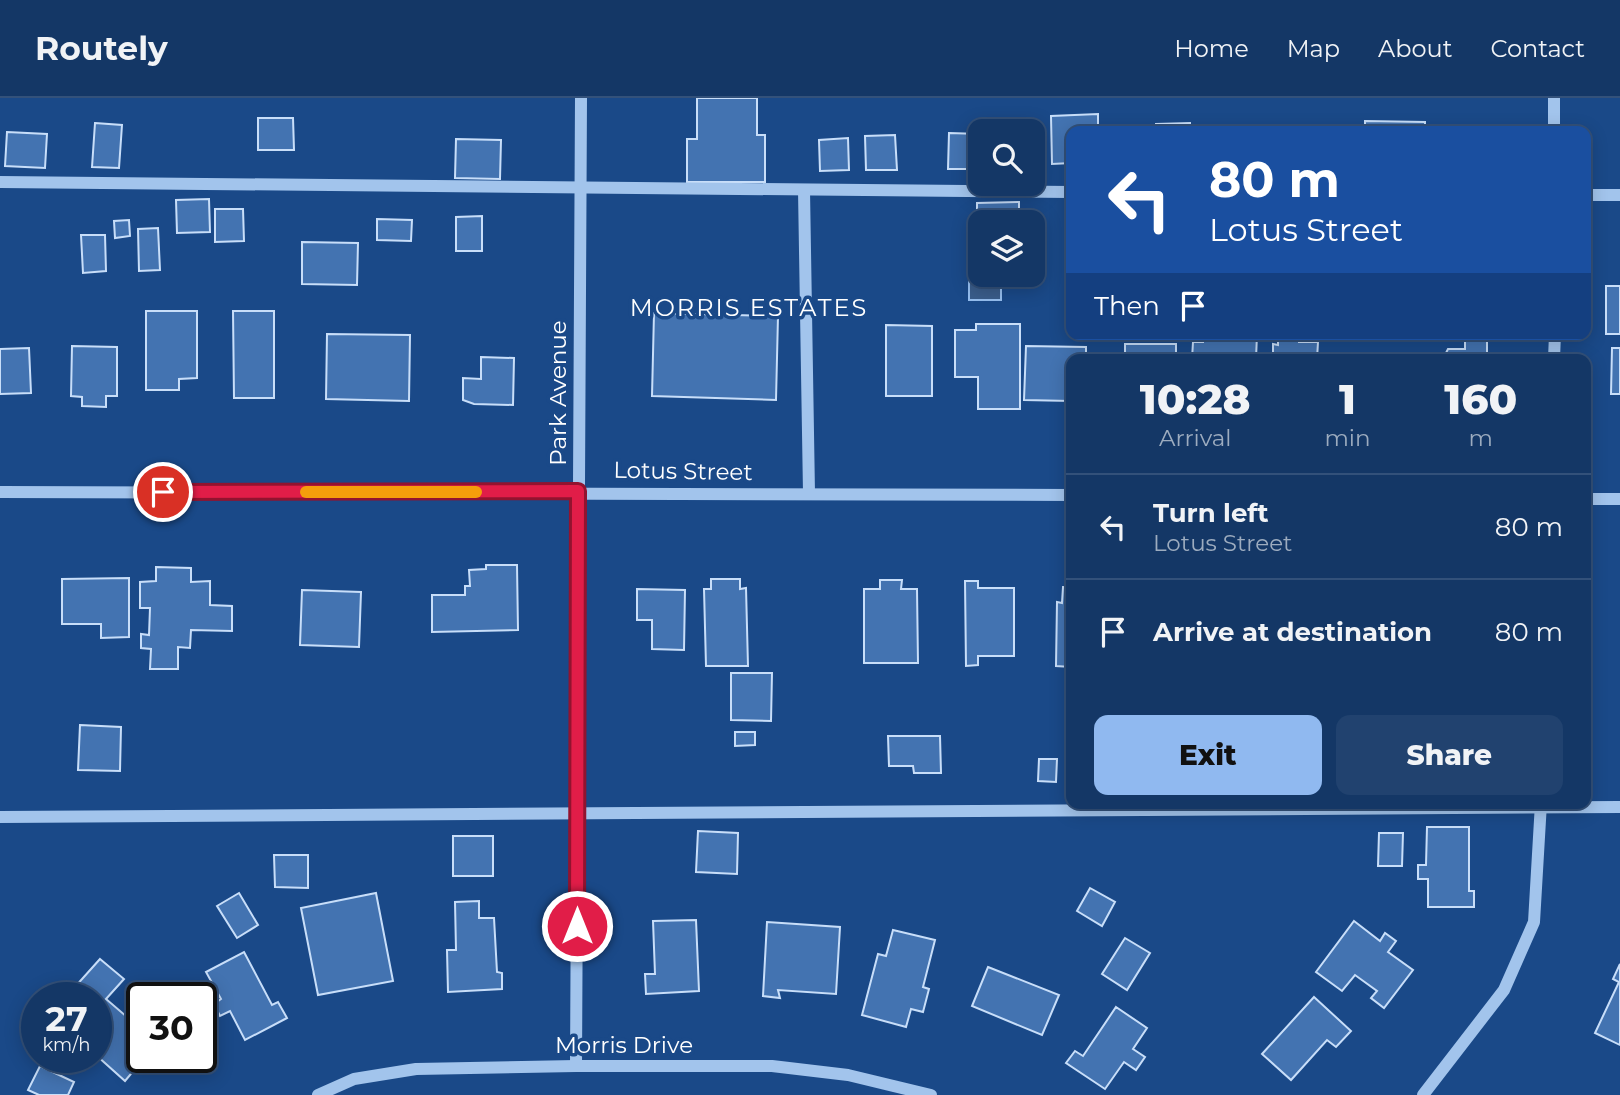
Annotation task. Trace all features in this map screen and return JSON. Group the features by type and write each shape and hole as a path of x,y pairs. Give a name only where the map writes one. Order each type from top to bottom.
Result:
{"street":[{"name":"Park Avenue","path":"576,1066 581,98"},
{"path":"1554,98 1555,126"},
{"path":"0,182 1066,192"},
{"path":"804,190 810,493"},
{"path":"1591,195 1620,195"},
{"name":"Lotus Street","path":"0,492 578,491 1066,495"},
{"path":"1591,499 1620,499"},
{"path":"1591,806 1620,807"},
{"path":"0,817 1155,809"},
{"path":"1423,1095 1504,990 1534,922 1541,809"},
{"name":"Morris Drive","path":"318,1095 354,1079 416,1069 576,1066 772,1066 848,1075 931,1095"}],"water":[{"path":"969,287 1001,287 1001,300 969,300"}],"building":[{"path":"697,98 757,98 757,135 765,135 765,182 687,182 687,139 697,139"},
{"path":"1098,114 1098,126 1066,126 1066,163 1052,164 1051,116"},
{"path":"258,118 293,118 294,150 258,150"},
{"path":"1365,121 1425,122 1425,126 1365,126"},
{"path":"95,123 122,125 119,168 92,167"},
{"path":"1190,123 1190,126 1156,126"},
{"path":"7,132 47,134 45,168 5,166"},
{"path":"949,133 968,134 968,169 948,169"},
{"path":"895,135 897,170 866,170 865,136"},
{"path":"848,138 849,170 820,171 819,140"},
{"path":"456,139 501,140 500,179 455,178"},
{"path":"209,199 210,232 177,233 176,200"},
{"path":"1019,202 1019,210 977,210 977,203"},
{"path":"215,209 243,209 244,241 215,242"},
{"path":"482,216 482,251 456,251 456,217"},
{"path":"377,219 412,220 411,241 377,240"},
{"path":"129,220 130,236 115,238 114,221"},
{"path":"158,228 160,270 139,271 138,229"},
{"path":"81,235 105,235 106,271 83,273"},
{"path":"302,242 358,243 357,285 302,284"},
{"path":"1606,286 1620,286 1620,334 1606,334"},
{"path":"146,311 197,311 197,378 179,379 179,390 146,390"},
{"path":"233,311 274,311 274,398 234,398"},
{"path":"654,313 778,316 776,400 652,396"},
{"path":"976,324 1020,324 1020,409 978,409 978,377 955,377 955,330 976,330"},
{"path":"886,325 932,326 932,396 886,396"},
{"path":"327,334 410,335 409,401 326,399"},
{"path":"1257,340 1256,354 1192,354 1193,342"},
{"path":"1278,340 1318,342 1317,354 1273,354 1273,344 1278,345"},
{"path":"1465,341 1487,341 1487,354 1379,354 1446,353 1448,349 1465,349"},
{"path":"1125,344 1176,344 1176,354 1125,354"},
{"path":"72,346 117,347 117,396 106,396 106,407 82,406 82,397 71,396"},
{"path":"1026,346 1086,347 1086,354 1066,354 1066,401 1024,400"},
{"path":"29,348 31,393 0,394 0,349"},
{"path":"1612,348 1620,348 1620,394 1611,394"},
{"path":"481,357 514,358 513,405 474,404 463,400 463,378 481,379"},
{"path":"486,565 517,565 518,630 432,632 432,595 465,595 465,586 470,586 469,570 486,569"},
{"path":"156,567 191,568 191,582 210,581 210,605 232,606 232,631 191,630 190,648 178,647 178,669 150,669 151,649 141,648 141,634 149,635 150,608 140,608 140,582 156,581"},
{"path":"129,578 129,637 101,638 101,624 62,624 62,579"},
{"path":"711,579 740,579 740,589 746,588 748,666 706,666 704,589 711,589"},
{"path":"880,580 902,580 901,589 917,589 918,663 864,663 864,589 880,589"},
{"path":"965,581 978,581 978,588 1014,588 1014,656 978,656 978,665 966,666"},
{"path":"1063,587 1066,587 1066,667 1056,666 1057,602 1062,603"},
{"path":"637,589 685,590 684,650 652,649 652,620 637,620"},
{"path":"302,590 361,592 359,647 300,645"},
{"path":"731,673 772,673 771,721 731,720"},
{"path":"80,725 121,727 120,771 78,770"},
{"path":"735,732 755,732 755,745 735,746"},
{"path":"888,736 940,736 941,773 914,773 913,766 889,766"},
{"path":"1039,759 1057,759 1056,782 1038,781"},
{"path":"1427,827 1469,827 1469,891 1474,891 1474,907 1428,907 1428,879 1418,879 1418,865 1426,865"},
{"path":"698,831 738,833 737,874 696,872"},
{"path":"1379,833 1403,833 1402,866 1378,866"},
{"path":"453,836 493,836 493,876 453,876"},
{"path":"274,855 308,855 308,888 275,887"},
{"path":"1090,888 1115,902 1102,926 1077,911"},
{"path":"239,893 258,925 237,938 217,906"},
{"path":"376,893 393,981 318,995 301,908"},
{"path":"479,901 479,918 494,918 497,972 502,973 502,989 448,992 447,950 456,950 455,902"},
{"path":"696,920 699,991 646,994 645,974 655,974 653,921"},
{"path":"1354,921 1380,941 1385,933 1396,941 1388,952 1413,970 1384,1008 1371,998 1377,991 1355,975 1342,991 1316,972"},
{"path":"767,922 840,927 836,994 778,990 780,998 763,996"},
{"path":"893,930 935,940 923,987 929,989 923,1012 911,1009 906,1027 862,1015 878,954 886,956"},
{"path":"1125,938 1150,953 1127,990 1102,974"},
{"path":"244,952 272,1005 278,1002 287,1018 245,1040 230,1011 220,1016 217,1002 221,999 217,992 217,982 212,982 206,972"},
{"path":"100,959 124,979 112,992 112,982 79,982"},
{"path":"1620,964 1620,1045 1595,1033 1619,982 1613,979"},
{"path":"988,967 1059,995 1042,1035 972,1006"},
{"path":"1314,997 1351,1031 1336,1047 1327,1040 1291,1080 1262,1054"},
{"path":"112,1004 126,1016 126,1073 132,1073 125,1081 112,1069"},
{"path":"1116,1007 1147,1028 1133,1049 1145,1057 1136,1070 1124,1062 1105,1089 1066,1063 1075,1051 1083,1056"},
{"path":"36,1073 55,1073 74,1082 68,1095 39,1095 28,1090"}],"slow traffic":[{"path":"306,492 476,492"}],"district":[{"name":"MORRIS ESTATES","path":"749,308"}],"route":[{"path":"163,492 578,491 577,926"}]}
